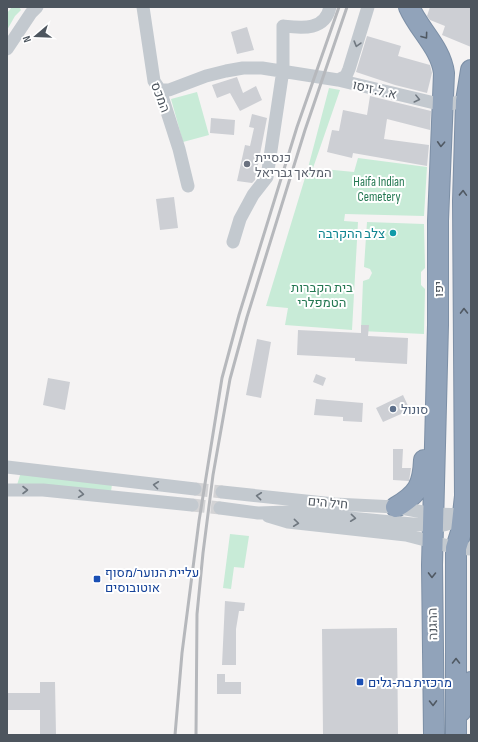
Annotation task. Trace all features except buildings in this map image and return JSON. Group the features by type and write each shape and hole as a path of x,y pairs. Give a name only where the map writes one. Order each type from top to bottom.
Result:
{"highway":[{"path":"409,7 416,22 440,55 449,72 455,73 471,68"},
{"name":"יפו","path":"443,63 443,105 438,220 438,325 446,522 464,548"},
{"name":"יפו","path":"446,522 465,406 463,201 466,101 471,68"},
{"path":"438,220 443,234 448,303 449,343 446,522"},
{"path":"396,507 418,490 424,476 429,369 438,325"},
{"path":"465,406 471,448"},
{"name":"ההגנה","path":"434,735 446,522"},
{"name":"ההגנה","path":"456,732 464,548"},
{"path":"456,732 471,682"}],"street":[{"path":"7,49 31,13 37,7"},
{"name":"המכס","path":"143,7 154,81 160,90 179,149 188,186"},
{"path":"233,242 240,219 254,195 267,177 283,70 283,26 302,28 317,26 329,14 330,7"},
{"path":"338,80 346,76 349,69 368,7"},
{"name":"א. ל. זיסו","path":"160,90 169,90 206,76 243,68 283,70 338,80 443,105 453,105 466,101"},
{"path":"349,69 351,77 356,85"},
{"path":"464,348 471,369"},
{"path":"7,463 13,468 194,489"},
{"path":"7,490 43,490 192,505"},
{"name":"חיל הים","path":"222,492 334,504 396,507 446,522"},
{"name":"חיל הים","path":"220,508 258,513 288,512 446,522"},
{"path":"446,522 464,548"}],"green space":[{"path":"12,7 19,7 21,10 15,16 7,30 7,13"},
{"path":"329,88 340,90 313,168 354,172 358,158 427,167 424,216 345,214 344,221 358,222 352,330 285,325 288,308 266,306 308,168"},
{"path":"197,92 209,135 183,142 171,99"},
{"path":"367,222 424,224 425,268 421,272 421,285 425,289 424,334 361,331 363,281 369,279 372,273 370,269 364,267"},
{"path":"21,472 112,484 111,492 17,485"},
{"path":"230,534 249,536 244,568 234,567 231,589 223,588"}],"tunnel":[{"path":"195,489 222,492"},
{"path":"192,505 220,508"}],"railway":[{"path":"175,735 182,653 199,521 222,378 239,315 297,127 339,7"},
{"path":"196,735 197,614 213,475 230,379 247,317 305,130 347,7"}],"place":[{"name":"כנסיית המלאך גבריאל","path":"247,164"},
{"name":"צלב ההקרבה","path":"393,233"},
{"name":"סונול","path":"393,409"},
{"name":"עליית הנוער/מסוף אוטובוסים","path":"97,579"},
{"name":"מרכזית בת-גלים","path":"360,682"}],"park label":[{"name":"Haifa Indian Cemetery","path":"379,188"},
{"name":"בית הקברות הטמפלרי","path":"322,294"}]}
